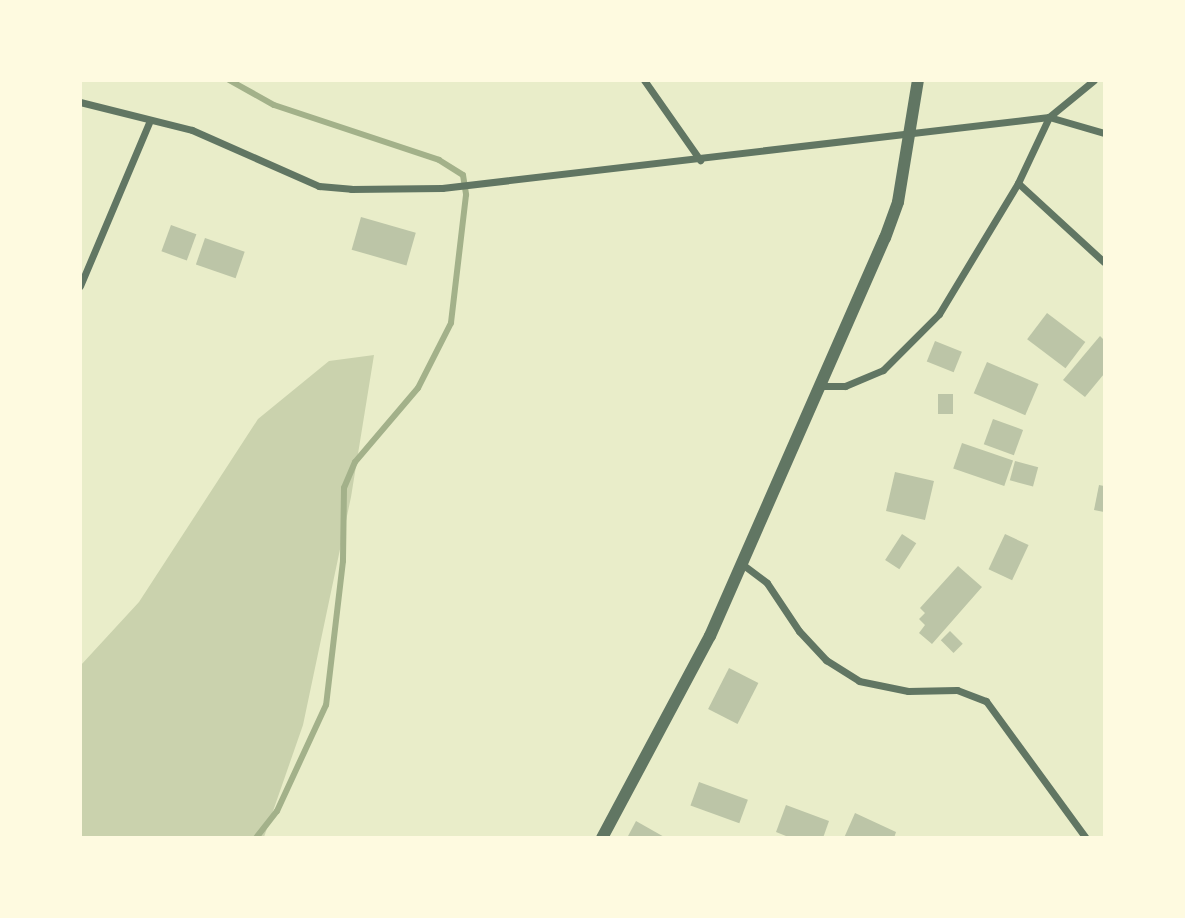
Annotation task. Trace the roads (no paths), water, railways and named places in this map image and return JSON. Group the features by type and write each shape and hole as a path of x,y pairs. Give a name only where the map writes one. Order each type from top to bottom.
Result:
{"street":[{"path":"644,80 700,160"},
{"path":"602,838 710,636 898,202 914,130 919,80"},
{"path":"820,386 845,386 883,370 901,356 954,294 1018,183 1049,117 1094,80"},
{"path":"80,103 192,130 319,186 341,188 442,188 700,160 914,130 1049,117 1104,133"},
{"path":"80,286 150,120"},
{"path":"1018,183 1104,262"},
{"path":"742,564 767,583 799,631 826,660 859,681 908,691 957,690 986,701 1086,838"}],"waterway":[{"path":"229,80 274,105 439,160 463,175 466,195 451,323 418,388 355,462 344,488 343,561 326,705 277,811 256,838"}]}
